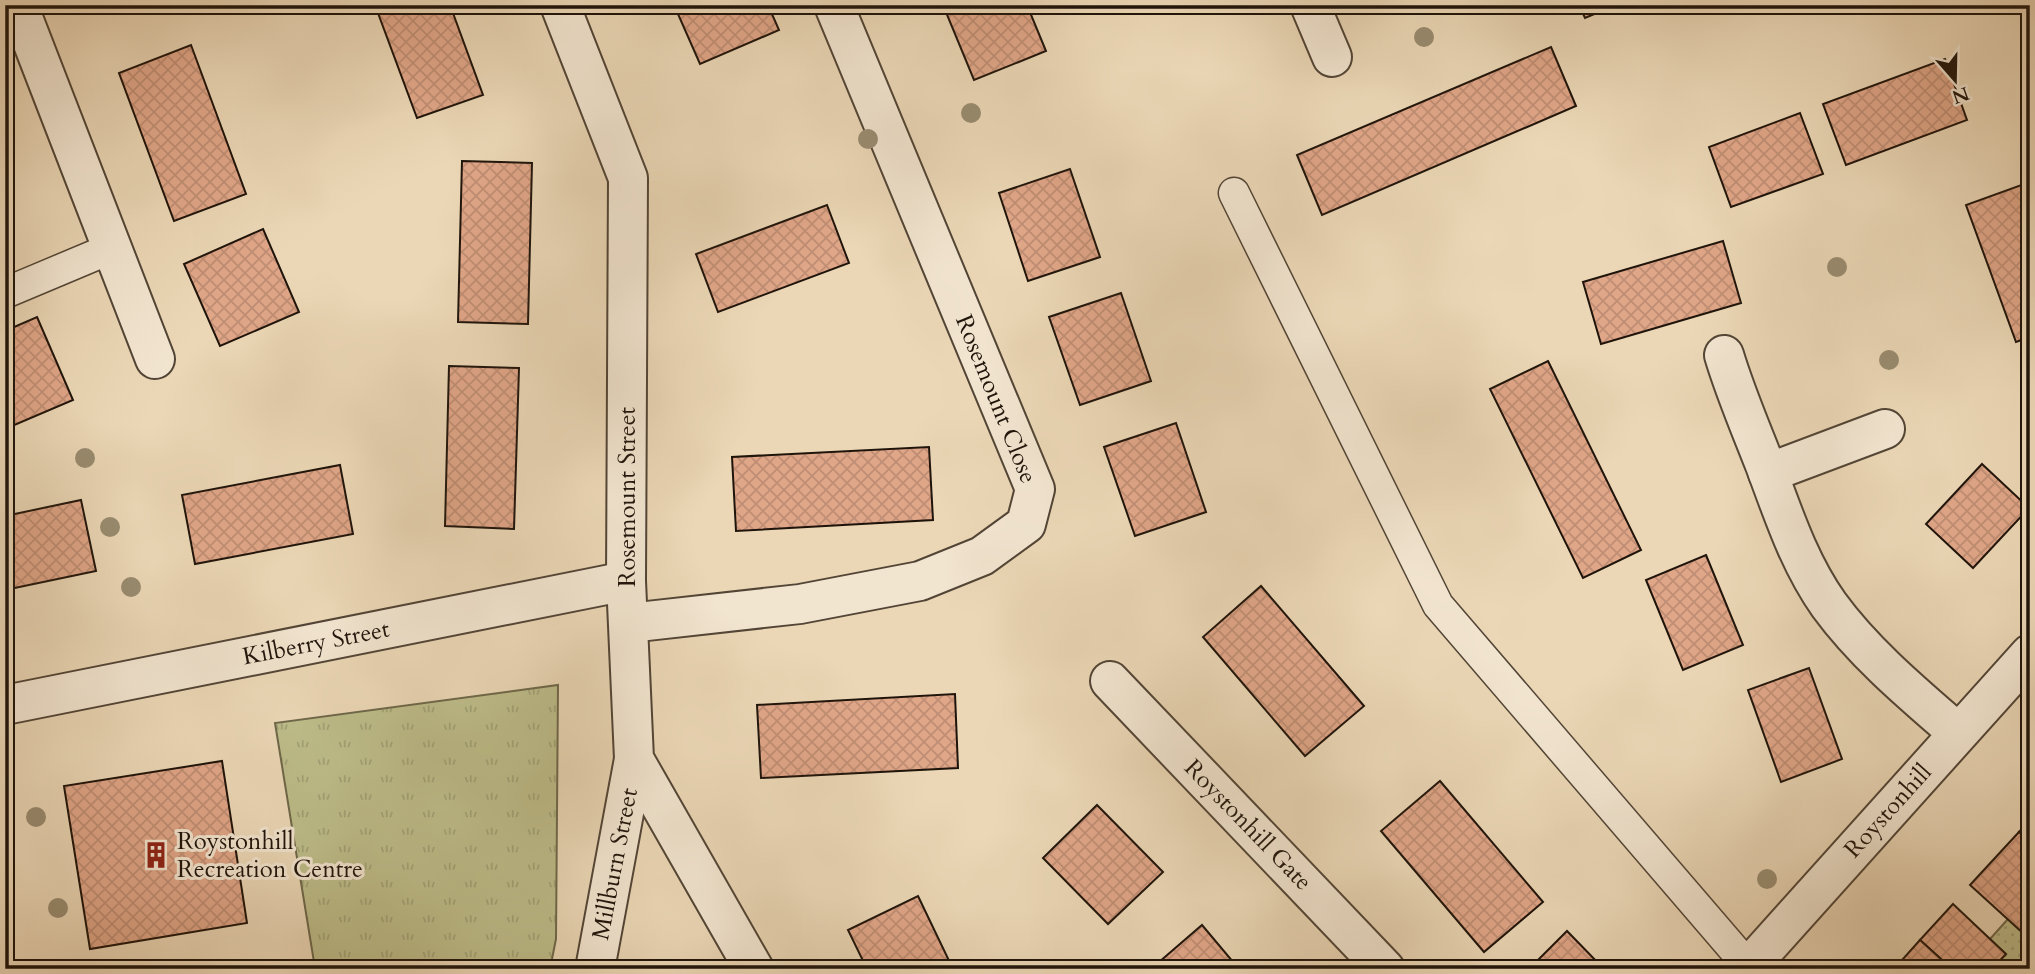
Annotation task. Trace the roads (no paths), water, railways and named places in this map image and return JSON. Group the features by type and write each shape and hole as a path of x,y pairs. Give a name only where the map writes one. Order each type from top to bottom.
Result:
{"street":[{"path":"18,5 155,359"},
{"name":"Rosemount Street","path":"560,5 628,178 626,581 634,759 754,969"},
{"path":"1310,5 1332,57"},
{"name":"Rosemount Close","path":"629,623 800,604 919,582 982,556 1026,524 1035,489 835,8"},
{"path":"1724,355 1812,580 1852,633 1906,688 1958,733"},
{"path":"1768,473 1885,429"},
{"name":"Kilberry Street","path":"5,705 626,581"},
{"name":"Roystonhill","path":"1748,968 2030,654"},
{"name":"Roystonhill Gate","path":"1110,681 1385,969"},
{"name":"Millburn Street","path":"595,969 634,759"}],"lane":[{"path":"1234,193 1438,605 1748,968"},
{"path":"5,293 112,248"}],"place":[{"name":"Roystonhill Recreation Centre","path":"156,855"}]}
